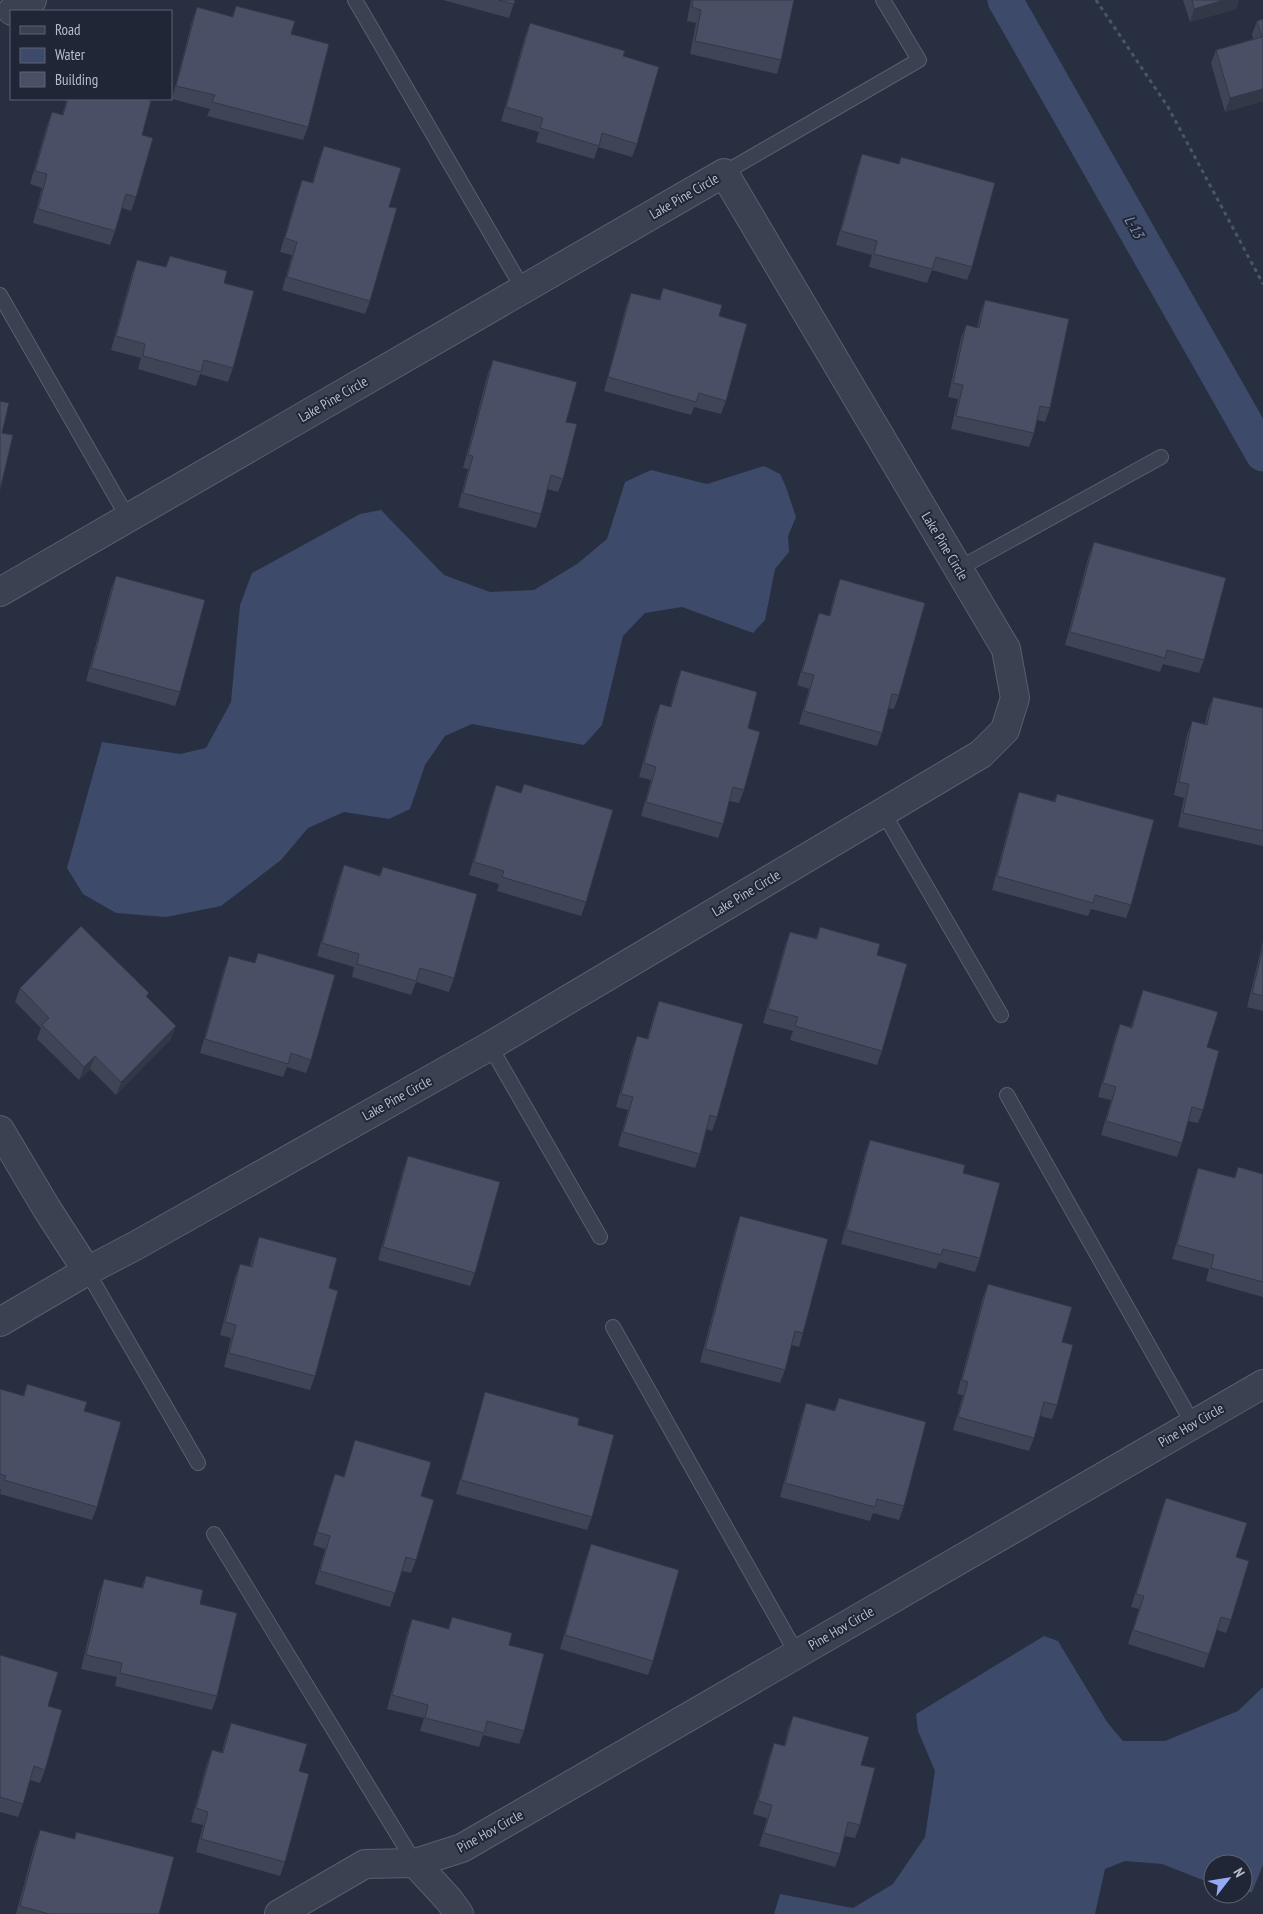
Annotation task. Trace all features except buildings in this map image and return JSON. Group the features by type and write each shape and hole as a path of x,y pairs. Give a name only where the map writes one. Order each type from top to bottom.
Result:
{"street":[{"path":"15,10 32,0"},
{"name":"Lake Pine Circle","path":"0,592 724,173 1006,649 1014,698 1004,730 981,754 490,1046 135,1246 87,1271 0,1322"},
{"path":"0,1130 47,1210 87,1271"},
{"name":"Pine Hov Circle","path":"279,1914 364,1864 415,1863 462,1848 1263,1384"},
{"path":"415,1863 449,1900 459,1914"}],"lane":[{"path":"355,0 523,289"},
{"path":"724,173 919,60 884,0"},
{"path":"0,295 128,518"},
{"path":"958,569 1161,457"},
{"path":"883,812 1001,1015"},
{"path":"490,1046 600,1237"},
{"path":"1007,1095 1193,1424"},
{"path":"87,1271 198,1462"},
{"path":"613,1327 797,1654"},
{"path":"214,1534 415,1863"}],"path":[{"path":"1096,0 1168,107 1263,284"}],"water":[{"path":"764,466 780,474 796,517 788,536 789,552 775,569 765,620 753,633 682,607 645,613 623,636 602,725 584,745 472,724 445,736 425,765 410,809 389,819 344,812 308,828 281,860 221,906 166,917 116,913 83,894 67,868 102,742 180,754 206,748 231,702 240,605 252,573 360,514 381,510 444,575 490,592 534,590 577,564 607,539 625,482 651,470 707,484"},
{"path":"1044,1636 1058,1641 1107,1722 1123,1741 1165,1741 1238,1711 1263,1687 1263,1865 1253,1890 1253,1854 1203,1854 1203,1880 1162,1864 1125,1861 1105,1869 1095,1914 774,1914 780,1894 853,1908 893,1884 925,1837 935,1771 918,1731 916,1714"}],"waterway":[{"name":"L-13","path":"1005,0 1263,454"}]}
